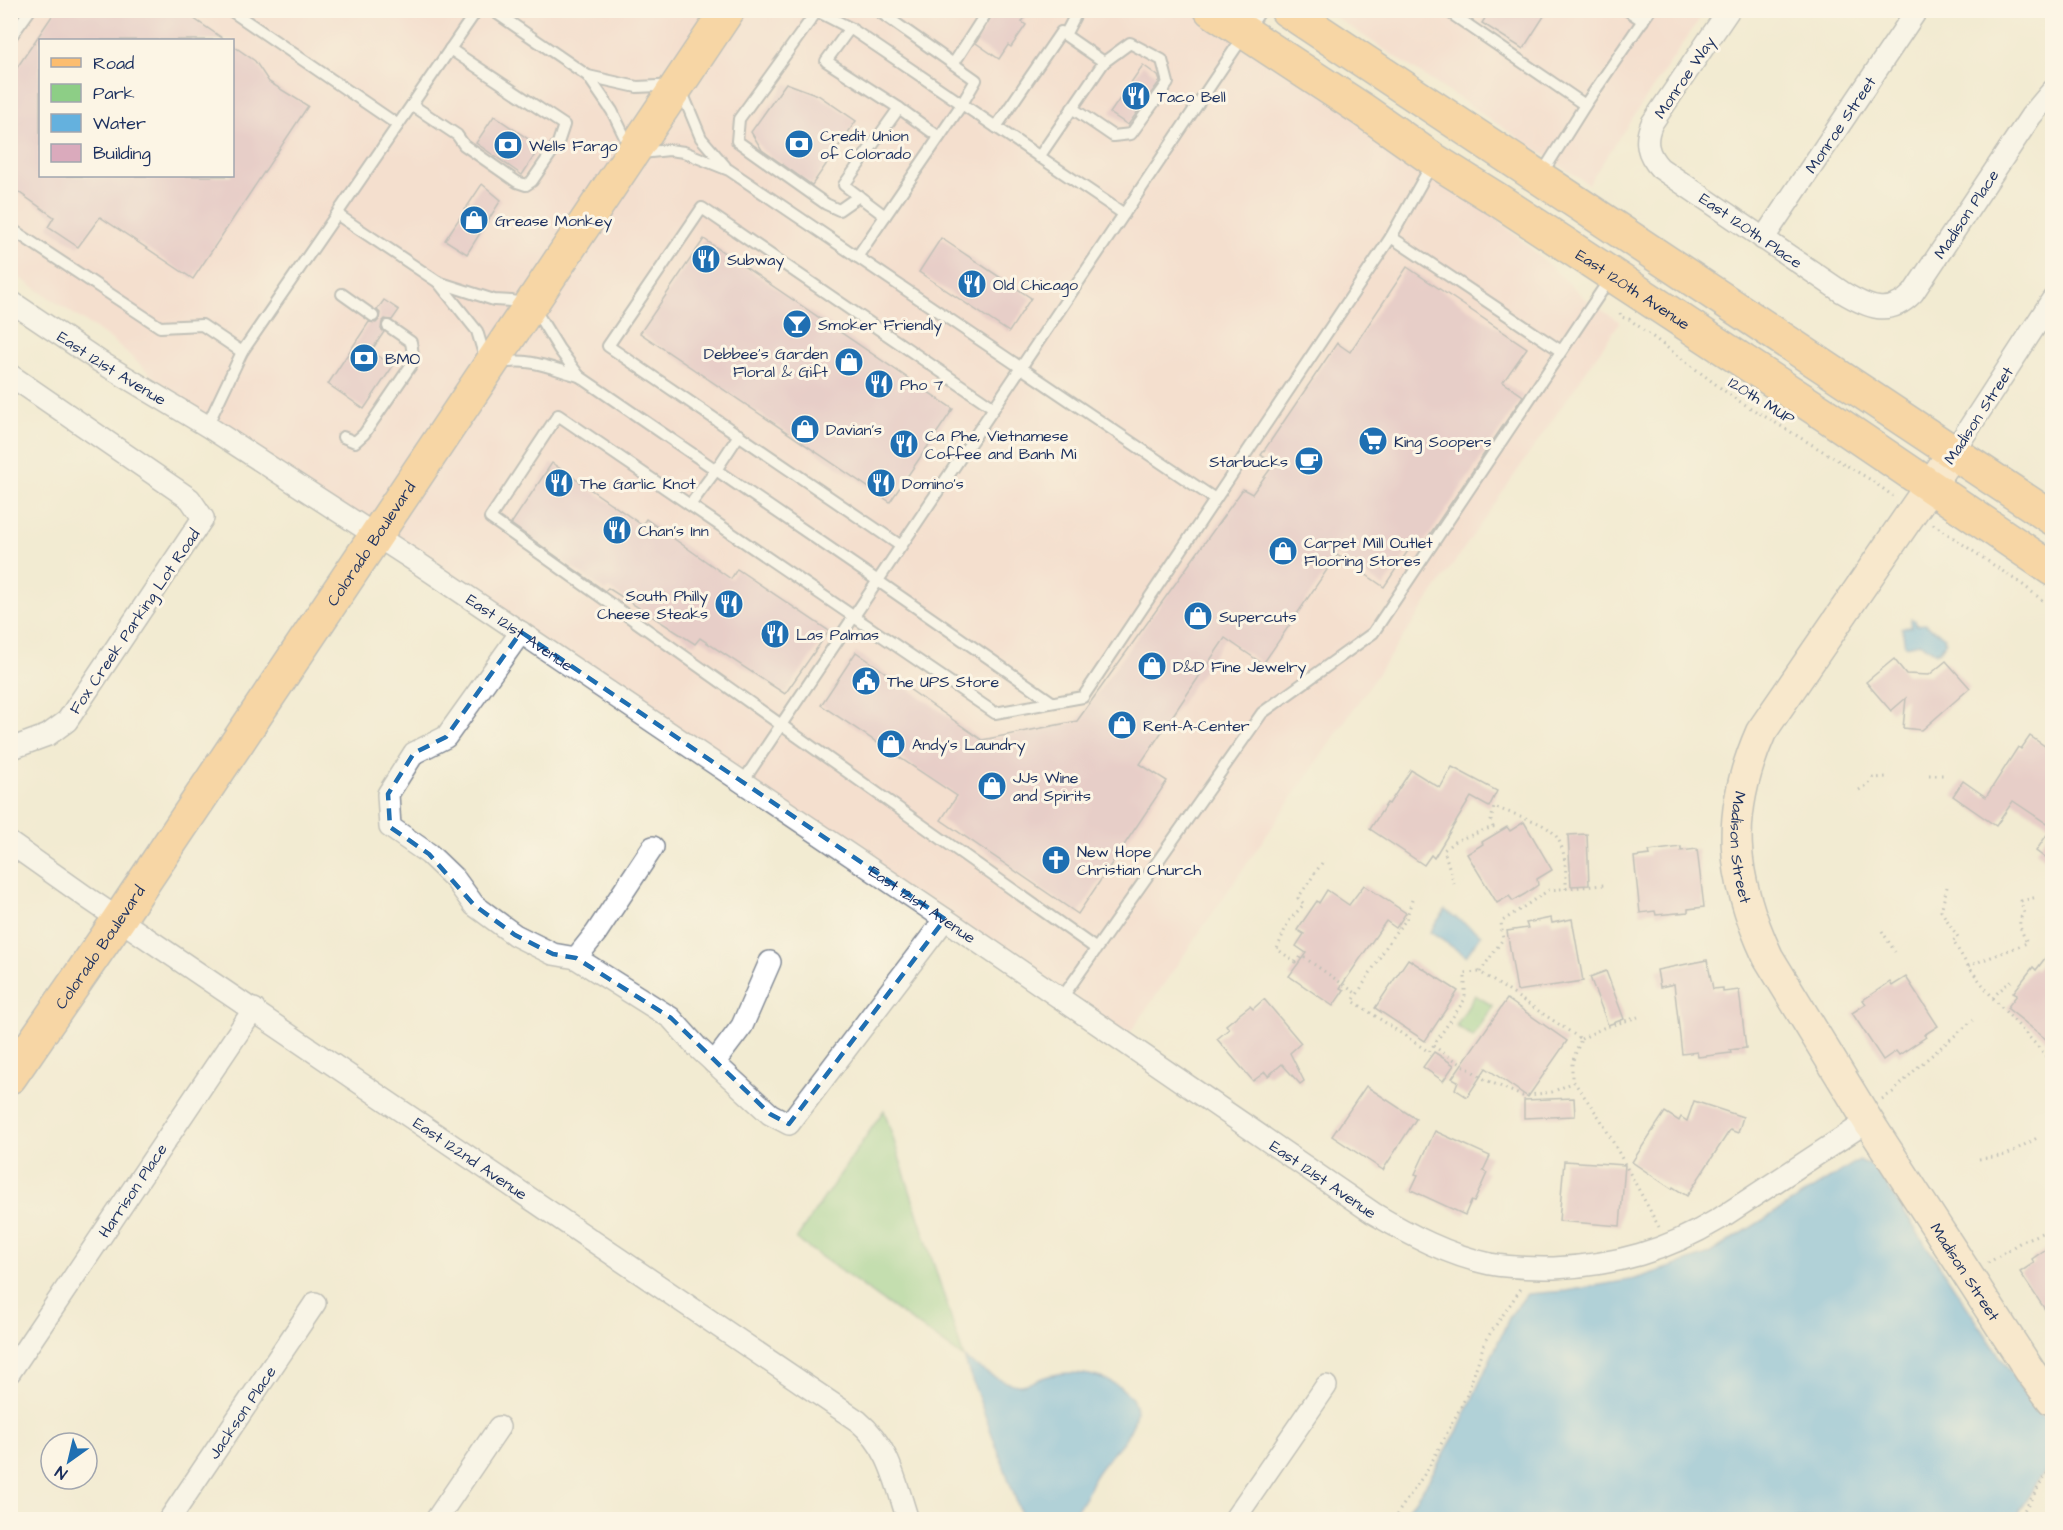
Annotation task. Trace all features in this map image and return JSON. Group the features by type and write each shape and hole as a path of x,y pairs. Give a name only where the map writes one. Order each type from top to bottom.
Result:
{"main road":[{"name":"Colorado Boulevard","path":"10,1077 119,919 728,10"},
{"name":"East 120th Avenue","path":"1211,10 1253,22 1363,110 1434,160 1827,416 2052,570"},
{"path":"1287,10 2052,518"}],"street":[{"name":"Monroe Way","path":"1646,146 1647,135 1652,123 1729,10"},
{"name":"Monroe Street","path":"1763,239 1917,10"},
{"name":"Madison Place","path":"1863,305 1874,308 1891,307 1908,299 2031,116 2052,91"},
{"name":"East 120th Place","path":"1646,146 1660,168 1863,305"},
{"name":"East 121st Avenue","path":"10,301 99,361 207,426 376,535 521,632 1373,1213 1401,1230 1443,1250 1490,1264 1534,1268 1610,1263 1664,1247 1719,1219 1874,1111"},
{"name":"Madison Street","path":"2050,310 1931,487 1770,717 1753,749 1743,784 1737,812 1736,849 1739,874 1756,932 1768,957 1874,1111 2030,1371 2052,1400"},
{"name":"Fox Creek Parking Lot Road","path":"10,375 190,499 198,508 203,519 67,721 48,735 10,749"},
{"path":"521,632 446,737 414,753 388,794 390,827 429,854 455,879 474,905 515,935 553,954 576,958 671,1018 714,1063 770,1114 789,1124 945,919"},
{"name":"East 122nd Avenue","path":"10,843 858,1421 872,1433 885,1453 908,1520"},
{"path":"576,958 596,933 653,847"},
{"path":"714,1063 742,1026 770,962"},
{"name":"Harrison Place","path":"10,1372 254,1010"},
{"name":"Jackson Place","path":"169,1520 315,1303"},
{"path":"1234,1520 1326,1386"},
{"path":"436,1520 499,1427"}],"lane":[{"path":"10,38 30,10"},
{"path":"230,10 398,125"},
{"path":"207,426 242,352 477,10"},
{"path":"492,10 588,76 612,111 633,154 669,150 684,152 729,170 1215,499"},
{"path":"857,257 976,80 877,10"},
{"path":"954,63 988,10"},
{"path":"1065,35 1076,14 1075,10"},
{"path":"1446,10 1585,105"},
{"path":"1627,10 1643,21"},
{"path":"1539,178 1585,105 1650,10"},
{"path":"859,196 839,210 826,204 737,141 739,119 817,11 850,28 1124,214"},
{"path":"742,783 1253,22"},
{"path":"850,28 826,61 939,137"},
{"path":"996,127 1060,32 1104,62"},
{"path":"1039,156 1072,108 1104,62 1130,43 1162,60 1168,82 1131,134 1113,136 1072,108"},
{"path":"412,105 457,135 464,145 482,158 517,182 526,185 532,181 558,144 564,125 450,49"},
{"path":"588,76 637,87 679,85 701,138 729,170"},
{"path":"885,216 844,185 899,108"},
{"path":"1095,948 489,518 558,415 995,713 1083,697 1391,237 1434,160"},
{"path":"902,546 608,346 702,208 994,408"},
{"path":"338,215 438,282 494,300 532,305 579,376"},
{"path":"10,228 160,327 202,325 242,352"},
{"path":"1391,237 1561,351"},
{"path":"1061,999 1262,713 1373,633 1612,275"},
{"path":"438,282 477,331 489,368 505,363 525,361 579,376 1052,702"},
{"path":"342,294 373,316"},
{"path":"343,437 355,442 364,434 414,361 411,342 388,326"},
{"path":"690,505 739,435"}],"path":[{"name":"120th MUP","path":"1620,313 1622,317 1629,319 1734,398 1871,480 1898,499"},
{"path":"1933,524 2023,585 2052,608"},
{"path":"1929,775 1943,775"},
{"path":"1859,790 1868,785 1873,778 1887,777"},
{"path":"1454,884 1444,850 1455,841 1493,827 1491,821 1494,807 1542,824 1552,830 1561,842 1567,865 1566,889"},
{"path":"1322,863 1298,898 1304,904 1288,922 1277,949 1295,962 1302,956 1357,994"},
{"path":"1480,972 1503,939 1501,922 1549,890 1604,885"},
{"path":"1947,887 1941,911 1958,937 1953,941 1968,966 1993,998 2052,1058"},
{"path":"1968,966 1986,957 2013,950 2027,943 2019,923 2024,913 2021,902 2037,897"},
{"path":"1412,900 1406,920 1394,934 1353,1001 1429,1052 1465,999 1465,973 1480,972 1581,1039"},
{"path":"1882,931 1895,952"},
{"path":"1993,998 1999,990 2015,978"},
{"path":"1638,1017 1603,1028 1581,1039 1572,1063 1572,1079 1601,1120 1661,1232"},
{"path":"1874,1111 1919,1066 1973,1020"},
{"path":"1433,1045 1486,1080 1522,1096 1552,1092 1574,1082"},
{"path":"1978,1159 2006,1155 2037,1138"},
{"path":"1986,1264 2024,1240 2052,1229"},
{"path":"1393,1520 1428,1469 1461,1406 1485,1341 1534,1268"},
{"path":"2018,1520 2052,1467"}],"highlighted area":[{"path":"521,632 945,919 789,1124 770,1114 671,1018 576,958 553,954 515,935 474,905 429,854 390,827 388,794 414,753 446,737"}],"shaded area":[{"path":"10,11 1210,11 1434,160 1587,300 1620,322 1124,1042 207,426 115,342 11,272"},
{"path":"1326,11 1705,11 1588,184"}],"green space":[{"path":"1475,995 1493,1006 1473,1037 1456,1026"},
{"path":"884,1110 964,1358 796,1239"}],"water":[{"path":"1911,619 1915,620 1916,625 1925,624 1945,637 1946,641 1939,652 1936,653 1920,643 1905,646 1902,628 1911,627"},
{"path":"1445,910 1481,935 1466,956 1430,932"},
{"path":"1859,1160 1874,1167 2025,1394 2052,1429 2052,1465 2040,1478 2014,1519 1401,1519 1425,1486 1458,1430 1510,1316 1527,1294 1566,1291 1635,1279 1707,1255"},
{"path":"964,1358 996,1378 1017,1385 1058,1374 1089,1375 1118,1386 1132,1399 1136,1415 1130,1431 1099,1469 1083,1500 1069,1519 1023,1519"}],"building":[{"path":"56,10 181,10 224,39 39,39 39,177 234,177 234,46 255,61 269,82 308,106 193,279 100,217 78,247 48,227 54,217 10,186 10,78"},
{"path":"995,10 1029,10 1022,22 1026,25 1011,47 1008,45 999,59 976,43"},
{"path":"1490,10 1548,10 1523,49 1482,23"},
{"name":"Taco Bell","path":"1143,65 1158,76 1160,81 1128,125 1110,113"},
{"name":"Credit Union of Colorado","path":"786,83 818,95 856,121 812,185 762,150 751,132"},
{"name":"Wells Fargo","path":"494,116 540,147 522,175 476,143"},
{"name":"Grease Monkey","path":"482,184 501,200 467,254 445,240"},
{"path":"941,238 1031,298 1009,332 919,272"},
{"path":"704,239 953,409 890,502 640,333"},
{"path":"1407,267 1527,348 1503,382 1523,396 1420,549 1413,543 1384,587 1337,555 1263,664 1225,638 1140,764 1167,781 1078,914 941,820 957,796 821,705 856,652 982,740 1077,721 1243,489 1252,494 1274,464 1261,455 1337,343 1350,352"},
{"name":"BMO","path":"384,300 399,310 392,320 385,319 382,322 381,329 384,332 371,351 393,366 364,409 328,384 369,322 376,323 379,320 380,313 377,310"},
{"path":"552,463 642,525 646,519 731,579 737,569 829,631 785,694 700,638 695,644 608,588 605,591 511,524"},
{"path":"1894,659 1906,674 1929,675 1946,661 1970,688 1922,730 1903,728 1906,698 1891,711 1866,682"},
{"path":"2030,736 2052,751 2052,827 2013,801 1996,826 1953,796 1963,781 1986,797 2018,747 2021,749"},
{"path":"1452,767 1497,791 1489,807 1471,797 1434,858 1431,855 1424,865 1370,829 1411,770 1440,788"},
{"path":"1524,822 1552,870 1537,879 1538,885 1525,894 1513,901 1509,896 1497,903 1467,854 1507,827 1510,831"},
{"path":"2052,827 2052,863 2036,851"},
{"path":"1587,834 1589,885 1571,886 1568,835"},
{"path":"1681,847 1681,851 1697,849 1704,907 1688,909 1688,912 1656,915 1655,911 1640,913 1634,857 1650,855 1649,851"},
{"path":"1364,885 1406,913 1396,928 1386,921 1340,988 1344,990 1333,1006 1289,976 1306,953 1296,946 1304,934 1297,930 1327,890 1349,905"},
{"path":"1551,918 1552,923 1572,919 1583,981 1517,991 1507,931 1528,928 1526,923"},
{"path":"2052,949 2052,1044 2007,1008 2017,995 2013,993 2033,967 2036,970"},
{"path":"1408,959 1458,991 1425,1041 1375,1008"},
{"path":"1707,960 1713,989 1723,988 1723,992 1739,990 1746,1048 1730,1050 1731,1053 1698,1057 1697,1052 1682,1054 1674,984 1660,987 1657,970"},
{"path":"1606,971 1624,1019 1608,1025 1590,977"},
{"path":"1906,977 1938,1026 1899,1055 1896,1051 1883,1060 1852,1013 1866,1004 1863,1000 1890,982 1892,986"},
{"path":"1264,999 1301,1043 1290,1053 1304,1081 1300,1084 1282,1064 1268,1076 1265,1072 1253,1081 1217,1039 1229,1029 1226,1025 1250,1006 1253,1009"},
{"path":"1507,999 1567,1041 1528,1097 1486,1068 1467,1097 1455,1089 1458,1081 1452,1078"},
{"path":"1434,1052 1454,1065 1443,1081 1423,1067"},
{"path":"1366,1086 1416,1119 1383,1170 1332,1136"},
{"path":"1574,1098 1575,1116 1524,1118 1524,1100"},
{"path":"1694,1101 1743,1117 1738,1133 1730,1130 1687,1196 1673,1187 1672,1189 1632,1162 1665,1112 1679,1121 1681,1117 1687,1121"},
{"path":"1435,1131 1490,1156 1483,1171 1487,1173 1474,1202 1471,1201 1465,1215 1411,1190 1418,1175 1415,1174"},
{"path":"1564,1161 1625,1165 1620,1226 1559,1221"},
{"path":"2052,1245 2052,1320 2020,1272 2034,1263 2032,1259"}],"place":[{"name":"Taco Bell","path":"1136,96"},
{"name":"Credit Union of Colorado","path":"799,144"},
{"name":"Wells Fargo","path":"508,145"},
{"name":"Grease Monkey","path":"474,220"},
{"name":"Subway","path":"706,259"},
{"name":"Old Chicago","path":"972,284"},
{"name":"Smoker Friendly","path":"797,324"},
{"name":"BMO","path":"364,358"},
{"name":"Debbee's Garden Floral & Gift","path":"849,362"},
{"name":"Pho 7","path":"879,384"},
{"name":"Davian's","path":"805,429"},
{"name":"King Soopers","path":"1373,441"},
{"name":"Ca Phe, Vietnamese Coffee and Banh Mi","path":"904,444"},
{"name":"Starbucks","path":"1309,461"},
{"name":"The Garlic Knot","path":"559,483"},
{"name":"Domino's","path":"881,483"},
{"name":"Chan's Inn","path":"617,530"},
{"name":"Carpet Mill Outlet Flooring Stores","path":"1283,551"},
{"name":"South Philly Cheese Steaks","path":"729,604"},
{"name":"Supercuts","path":"1198,616"},
{"name":"Las Palmas","path":"775,634"},
{"name":"D&D Fine Jewelry","path":"1152,666"},
{"name":"The UPS Store","path":"866,681"},
{"name":"Rent-A-Center","path":"1122,725"},
{"name":"Andy's Laundry","path":"891,744"},
{"name":"JJs Wine and Spirits","path":"992,786"},
{"name":"New Hope Christian Church","path":"1056,860"}]}
